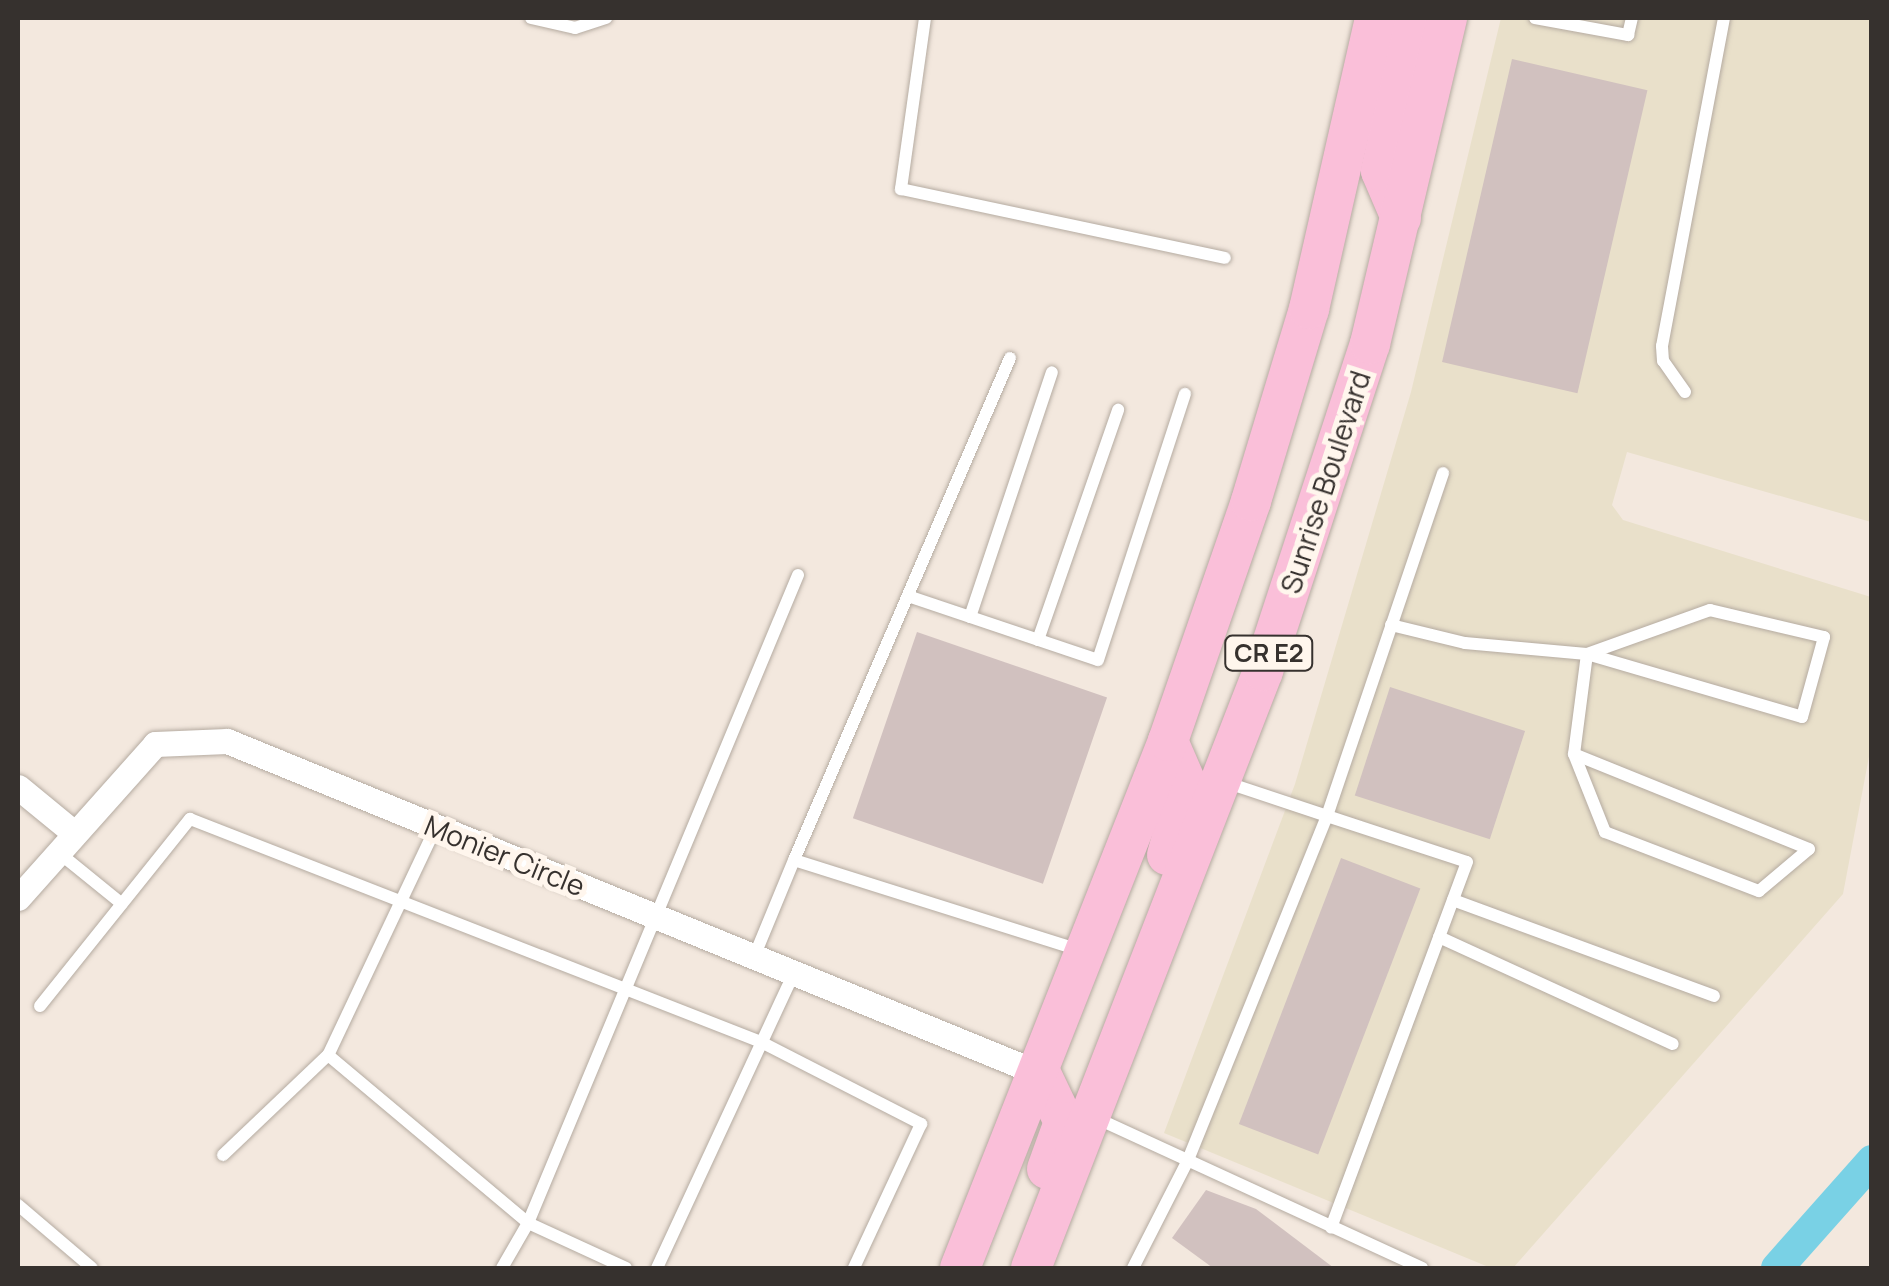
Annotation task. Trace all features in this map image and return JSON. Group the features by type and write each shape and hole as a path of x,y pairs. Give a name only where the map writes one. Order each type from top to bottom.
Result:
{"main road":[{"name":"CR E2","path":"960,1268 1040,1074 1168,741 1309,309 1375,18"},
{"path":"1401,218 1381,170 1414,18"},
{"name":"Sunrise Boulevard","path":"1031,1268 1094,1117 1222,782 1370,344 1447,18"},
{"path":"1110,1076 1100,1036 1184,806 1187,785 1168,741"},
{"path":"1003,1268 1062,1136 1062,1111 1040,1074"}],"street":[{"name":"Monier Circle","path":"18,898 155,744 227,742 1040,1074"},
{"path":"18,787 66,842"}],"lane":[{"path":"531,18 574,28 606,18"},
{"path":"924,18 901,189 1225,258"},
{"path":"1535,18 1628,35 1632,18"},
{"path":"1685,392 1663,361 1662,346 1724,18"},
{"path":"754,957 1010,358"},
{"path":"970,617 1052,372"},
{"path":"908,596 1098,660 1184,394"},
{"path":"1038,640 1118,410"},
{"path":"1133,1268 1188,1160 1327,816 1443,473"},
{"path":"502,1268 528,1223 652,915 798,576"},
{"path":"1392,625 1466,643 1588,654 1802,717 1824,637 1710,610 1588,654"},
{"path":"1574,754 1810,849 1759,891 1605,832 1574,754 1588,654"},
{"path":"1222,782 1467,862 1331,1226"},
{"path":"40,1006 190,819 762,1042 921,1124 854,1268"},
{"path":"224,1155 328,1055 436,827"},
{"path":"66,842 122,904"},
{"path":"794,860 1087,952"},
{"path":"1453,900 1714,996"},
{"path":"1439,936 1673,1044"},
{"path":"657,1268 794,973"},
{"path":"328,1055 528,1223 626,1268"},
{"path":"1094,1117 1422,1268"},
{"path":"18,1205 92,1268"}],"shaded area":[{"path":"1501,18 1871,18 1871,522 1627,452 1612,505 1623,520 1871,597 1871,746 1843,894 1513,1268 1491,1268 1164,1133 1295,784 1411,392"}],"building":[{"path":"1512,59 1647,90 1577,393 1442,362"},
{"path":"917,632 1107,697 1043,884 853,818"},
{"path":"1390,687 1525,731 1490,839 1355,795"},
{"path":"1341,858 1420,888 1318,1155 1239,1124"},
{"path":"1206,1190 1256,1209 1334,1268 1213,1268 1172,1238"}],"waterway":[{"path":"1777,1268 1872,1161"}]}
